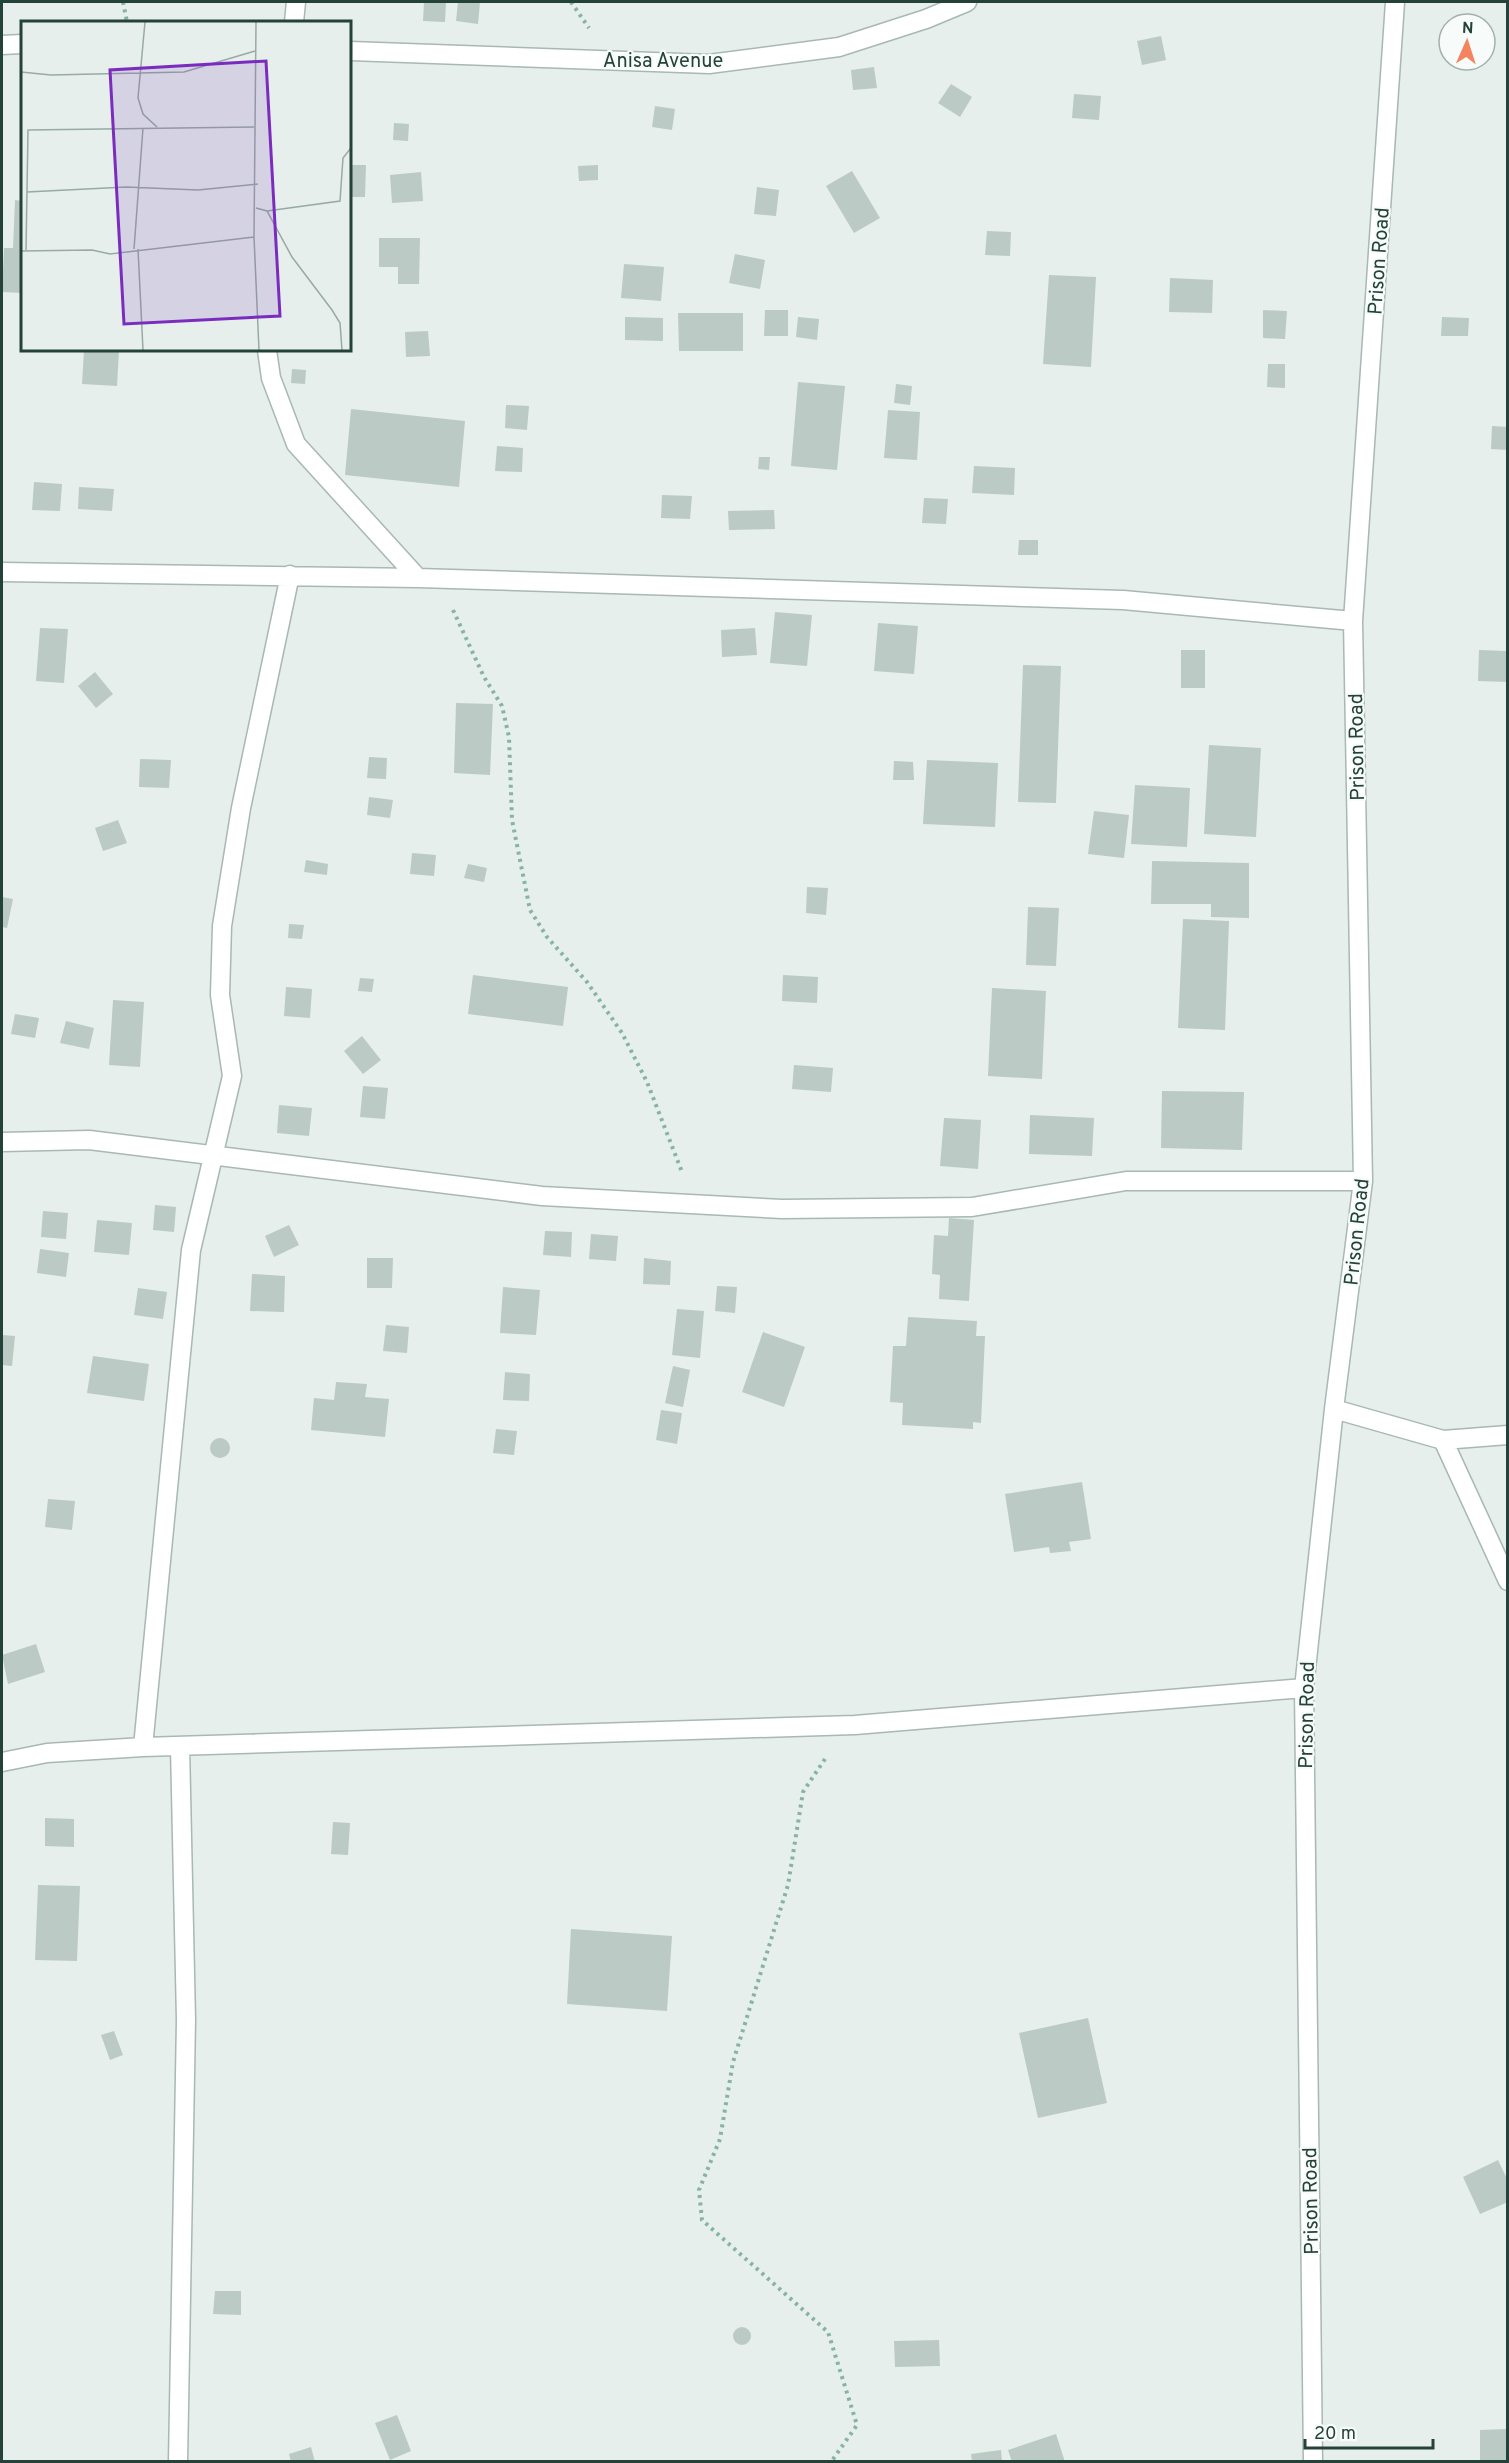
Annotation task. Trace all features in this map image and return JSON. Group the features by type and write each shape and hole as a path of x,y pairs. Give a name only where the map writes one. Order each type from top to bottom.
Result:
{"street":[{"path":"294,21 296,2"},
{"name":"Anisa Avenue","path":"351,51 709,64 839,47 926,19 967,2"},
{"name":"Prison Road","path":"1313,2462 1304,1688 1334,1409 1363,1181 1353,621 1395,2"},
{"path":"2,45 21,44"},
{"path":"267,351 271,378 296,444 418,579"},
{"path":"2,572 290,575 1123,600 1353,621"},
{"path":"143,1746 191,1250 232,1076 220,995 222,926 241,808 290,575"},
{"path":"2,1142 89,1140 542,1196 782,1209 972,1207 1126,1181 1363,1181"},
{"path":"1334,1409 1443,1440 1508,1435"},
{"path":"1443,1440 1508,1581"},
{"path":"2,1762 47,1754 143,1746 847,1726 1304,1688"},
{"path":"178,2462 186,2020 180,1746"}],"path":[{"path":"123,2 127,21"},
{"path":"439,580 484,677 502,706 509,737 512,820 530,910 547,937 587,982 622,1033 647,1082 695,1204"},
{"path":"831,2462 857,2425 828,2332 702,2220 699,2190 720,2139 733,2062 788,1886 803,1792 847,1726"}],"building":[{"path":"424,2 446,2 445,22 423,21"},
{"path":"458,2 480,2 478,24 456,21"},
{"path":"1161,36 1166,60 1142,65 1137,41"},
{"path":"874,67 877,88 853,90 851,70"},
{"path":"951,84 972,97 960,117 938,103"},
{"path":"1074,94 1101,96 1099,120 1072,118"},
{"path":"655,106 675,109 672,130 652,127"},
{"path":"394,123 409,124 408,141 393,140"},
{"path":"351,165 366,165 365,197 351,197"},
{"path":"598,165 598,180 579,181 578,166"},
{"path":"852,171 880,218 854,233 826,186"},
{"path":"421,172 423,201 392,203 390,175"},
{"path":"757,187 779,190 776,216 754,214"},
{"path":"15,200 21,201 21,293 2,292 4,248 13,248"},
{"path":"987,231 1011,232 1010,256 985,255"},
{"path":"379,238 420,238 419,284 398,284 398,267 379,267"},
{"path":"735,254 765,260 760,289 729,283"},
{"path":"624,264 664,267 661,301 621,298"},
{"path":"1049,275 1096,277 1091,367 1043,364"},
{"path":"1170,278 1213,280 1212,313 1169,312"},
{"path":"765,310 788,310 788,336 764,336"},
{"path":"1263,310 1287,311 1285,339 1263,338"},
{"path":"678,313 743,313 743,351 679,351"},
{"path":"625,317 663,318 663,341 625,340"},
{"path":"798,317 819,319 817,340 796,337"},
{"path":"1442,317 1469,318 1468,336 1441,336"},
{"path":"428,331 430,356 406,357 405,332"},
{"path":"84,351 119,351 117,386 82,384"},
{"path":"1268,364 1285,364 1285,388 1267,387"},
{"path":"292,369 306,370 305,384 291,383"},
{"path":"798,382 845,386 837,470 791,466"},
{"path":"896,384 912,386 910,405 894,403"},
{"path":"506,405 529,406 527,430 505,428"},
{"path":"351,409 465,421 459,487 345,475"},
{"path":"888,410 920,412 917,460 884,458"},
{"path":"1492,426 1508,427 1508,450 1491,449"},
{"path":"497,446 523,448 522,472 495,471"},
{"path":"759,457 770,457 769,470 758,469"},
{"path":"974,466 1015,468 1014,495 972,493"},
{"path":"34,482 62,484 60,511 32,510"},
{"path":"79,487 114,489 112,511 78,509"},
{"path":"662,495 692,496 690,519 661,518"},
{"path":"924,498 948,499 946,524 922,523"},
{"path":"774,510 775,529 729,530 728,511"},
{"path":"1019,540 1038,540 1038,555 1018,555"},
{"path":"775,612 812,615 807,666 770,663"},
{"path":"878,623 918,626 914,674 874,671"},
{"path":"40,628 68,629 64,683 36,681"},
{"path":"755,628 757,655 722,657 721,630"},
{"path":"1181,650 1205,650 1205,688 1181,688"},
{"path":"1479,650 1508,651 1508,682 1478,681"},
{"path":"1023,665 1061,666 1056,803 1018,802"},
{"path":"95,672 113,694 96,708 78,686"},
{"path":"456,703 493,704 490,775 454,773"},
{"path":"1209,745 1261,748 1256,837 1204,834"},
{"path":"369,757 387,758 386,779 367,778"},
{"path":"140,759 171,760 169,788 139,787"},
{"path":"927,760 998,763 995,827 923,824"},
{"path":"894,761 913,762 914,780 893,780"},
{"path":"1135,785 1190,788 1187,847 1131,844"},
{"path":"369,797 393,800 390,818 367,815"},
{"path":"1094,811 1129,815 1124,858 1088,854"},
{"path":"118,820 127,843 103,851 95,828"},
{"path":"412,853 436,855 434,876 410,874"},
{"path":"306,860 328,864 327,875 304,872"},
{"path":"1152,861 1249,863 1249,918 1211,917 1211,904 1151,904"},
{"path":"468,864 487,868 484,882 464,878"},
{"path":"807,887 828,888 826,915 806,913"},
{"path":"2,897 13,899 7,928 2,927"},
{"path":"1028,907 1059,908 1056,966 1026,965"},
{"path":"1183,919 1229,921 1225,1030 1178,1028"},
{"path":"289,924 304,925 302,939 288,938"},
{"path":"473,975 568,987 563,1026 468,1014"},
{"path":"783,975 818,977 817,1003 782,1001"},
{"path":"360,978 374,979 372,992 358,991"},
{"path":"286,987 312,989 310,1018 284,1016"},
{"path":"992,988 1046,991 1042,1079 988,1076"},
{"path":"113,1000 144,1002 140,1067 109,1065"},
{"path":"15,1014 39,1018 35,1038 11,1034"},
{"path":"66,1021 94,1028 89,1049 60,1043"},
{"path":"362,1036 381,1060 363,1074 344,1051"},
{"path":"794,1065 833,1068 831,1092 792,1089"},
{"path":"363,1086 388,1088 385,1119 360,1117"},
{"path":"1162,1091 1244,1092 1242,1150 1161,1148"},
{"path":"279,1105 312,1108 309,1136 277,1133"},
{"path":"1030,1115 1094,1118 1092,1156 1029,1154"},
{"path":"944,1118 981,1120 978,1169 940,1166"},
{"path":"155,1205 176,1207 174,1232 153,1230"},
{"path":"43,1211 68,1213 66,1239 41,1237"},
{"path":"949,1218 974,1220 969,1301 939,1299 940,1275 932,1274 934,1235 948,1236"},
{"path":"97,1220 132,1223 129,1255 94,1252"},
{"path":"289,1225 299,1245 274,1257 265,1236"},
{"path":"545,1231 572,1232 571,1257 543,1255"},
{"path":"591,1234 618,1236 616,1261 589,1259"},
{"path":"40,1249 69,1253 66,1277 37,1273"},
{"path":"367,1258 393,1258 392,1288 367,1288"},
{"path":"644,1258 671,1261 670,1285 643,1284"},
{"path":"252,1274 285,1276 284,1312 250,1311"},
{"path":"717,1286 737,1287 735,1313 715,1311"},
{"path":"503,1287 540,1290 536,1335 500,1333"},
{"path":"138,1288 167,1292 163,1319 134,1315"},
{"path":"677,1309 704,1311 700,1358 672,1355"},
{"path":"908,1317 977,1321 976,1336 985,1336 981,1423 973,1422 973,1429 902,1425 903,1403 890,1402 893,1346 906,1346"},
{"path":"386,1325 409,1327 407,1353 383,1351"},
{"path":"763,1332 805,1347 784,1407 742,1392"},
{"path":"2,1335 15,1336 12,1366 2,1365"},
{"path":"93,1356 149,1364 144,1401 87,1393"},
{"path":"673,1366 690,1370 683,1407 665,1403"},
{"path":"505,1372 530,1374 529,1401 503,1400"},
{"path":"336,1382 367,1384 365,1397 389,1399 385,1437 311,1430 314,1398 334,1400"},
{"path":"661,1410 682,1413 677,1444 656,1440"},
{"path":"496,1429 517,1431 514,1455 493,1453"},
{"path":"216,1438 224,1438 230,1444 230,1452 224,1458 216,1458 210,1452 210,1444"},
{"path":"1082,1482 1091,1539 1069,1542 1071,1551 1050,1553 1049,1547 1014,1552 1005,1494"},
{"path":"48,1499 75,1501 72,1530 45,1527"},
{"path":"36,1644 45,1672 8,1684 2,1655"},
{"path":"45,1818 74,1819 74,1847 45,1846"},
{"path":"333,1822 350,1823 348,1855 331,1854"},
{"path":"38,1885 80,1886 77,1961 35,1960"},
{"path":"571,1929 672,1936 667,2011 567,2004"},
{"path":"1088,2018 1107,2103 1038,2118 1019,2033"},
{"path":"114,2031 123,2055 110,2060 101,2035"},
{"path":"1498,2160 1508,2181 1508,2202 1480,2214 1463,2177"},
{"path":"215,2291 241,2291 241,2315 213,2314"},
{"path":"742,2327 748,2330 751,2336 748,2342 742,2345 736,2342 733,2336 736,2330"},
{"path":"939,2340 940,2366 895,2367 894,2341"},
{"path":"397,2415 411,2451 390,2460 375,2423"},
{"path":"1508,2429 1508,2462 1480,2462 1480,2430"},
{"path":"1056,2434 1065,2462 1012,2462 1008,2450"},
{"path":"311,2447 315,2462 291,2462 289,2454"},
{"path":"1001,2450 1002,2462 972,2462 971,2454"}]}
